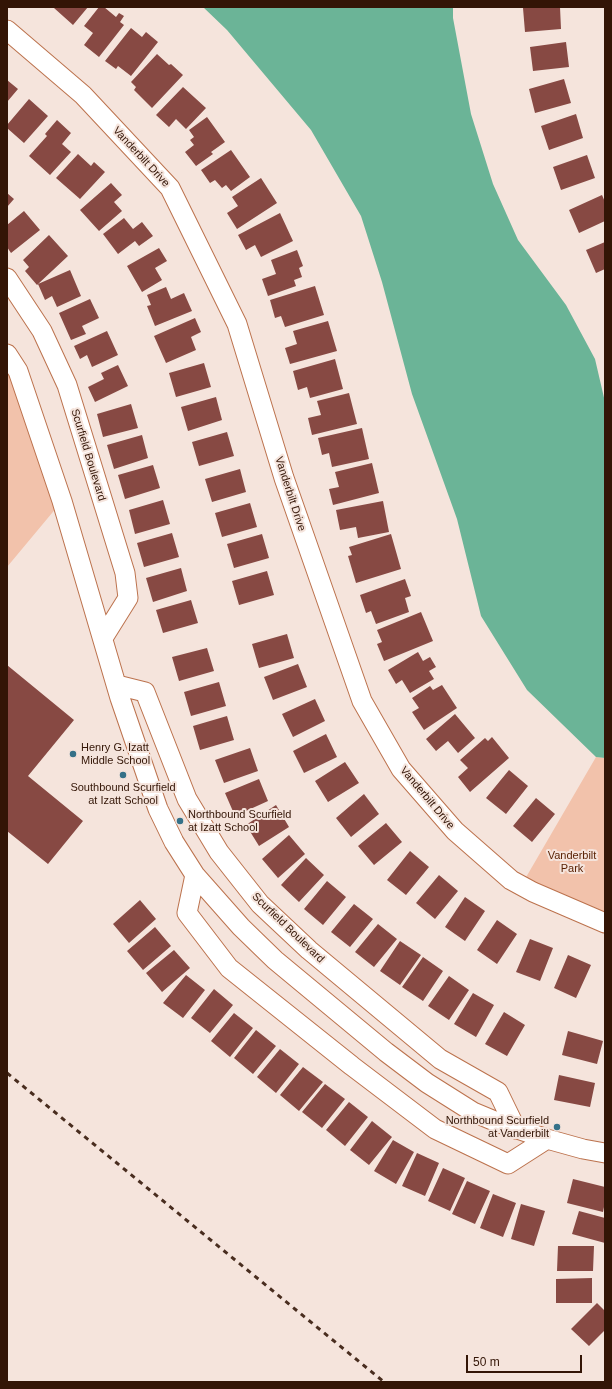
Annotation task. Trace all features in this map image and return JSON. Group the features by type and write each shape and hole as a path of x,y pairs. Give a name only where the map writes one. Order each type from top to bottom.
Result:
{"street":[{"name":"Vanderbilt Drive","path":"7,30 83,95 170,188 237,324 287,486 362,700 401,769 455,831 511,880 533,892 605,923"},
{"name":"Scurfield Boulevard","path":"7,278 42,331 67,385 125,573 128,598 103,638"},
{"path":"7,354 18,371 62,501 117,685 158,809 174,842 195,874 241,927 275,960 386,1052 427,1083 473,1112 516,1129 583,1149 605,1153"},
{"name":"Scurfield Boulevard","path":"117,685 145,692 187,799 219,852 260,904 309,950 440,1059 498,1092 516,1129"},
{"path":"195,874 187,913 229,968 435,1129 508,1164 547,1139"}],"green space":[{"path":"7,354 62,501 7,567"},
{"name":"Vanderbilt Park","path":"596,757 605,758 605,912 525,879"}],"shaded area":[{"path":"203,7 453,7 453,18 471,114 493,184 518,240 566,305 595,359 605,402 605,758 596,757 527,690 481,616 457,519 412,394 382,282 361,216 311,130 227,30"}],"building":[{"path":"88,7 73,25 54,8"},
{"path":"99,7 104,7 116,17 119,13 124,16 120,22 124,25 99,57 84,45 93,33 84,26"},
{"path":"560,7 561,29 525,32 523,8"},
{"path":"131,28 142,37 146,32 158,42 131,76 118,66 116,69 105,61"},
{"path":"566,42 569,67 533,71 530,47"},
{"path":"157,54 183,75 152,108 134,90 136,87 131,82"},
{"path":"564,79 571,103 535,113 529,89"},
{"path":"7,80 18,89 7,102"},
{"path":"183,87 206,108 186,129 176,119 169,127 156,115"},
{"path":"29,99 48,116 24,143 7,128 7,125"},
{"path":"576,114 583,138 549,150 541,126"},
{"path":"207,117 225,142 211,152 213,154 196,166 185,152 194,145 190,140 194,137 189,130"},
{"path":"57,120 71,133 62,144 71,152 50,175 29,156 47,136 45,134"},
{"path":"231,150 250,177 231,191 226,185 222,188 215,180 210,183 201,170"},
{"path":"78,154 91,166 94,162 105,172 80,199 56,178"},
{"path":"587,155 595,178 561,190 553,167"},
{"path":"261,178 277,203 237,229 227,213 238,206 232,197"},
{"path":"111,183 122,195 114,202 122,211 99,231 80,210"},
{"path":"7,193 14,199 7,207"},
{"path":"602,195 605,202 605,221 579,233 569,210"},
{"path":"24,211 40,230 11,253 7,247 7,225"},
{"path":"280,213 293,241 261,257 255,245 246,250 238,235"},
{"path":"124,218 133,229 142,222 153,236 139,246 135,241 118,254 103,234"},
{"path":"49,235 68,256 37,285 25,271 29,267 23,260"},
{"path":"605,242 605,269 596,273 586,250"},
{"path":"159,248 167,261 155,268 162,280 142,292 127,266"},
{"path":"297,250 303,266 299,268 302,277 294,280 296,286 268,296 262,279 276,274 271,260"},
{"path":"70,270 81,296 57,307 52,296 45,300 38,284"},
{"path":"315,286 324,315 285,327 281,316 275,318 270,300"},
{"path":"166,287 171,299 184,293 192,311 155,326 147,306 151,305 147,295"},
{"path":"90,299 99,318 82,326 86,334 71,340 59,313"},
{"path":"195,318 201,332 191,337 196,350 166,363 154,336"},
{"path":"328,321 337,351 290,364 285,348 297,344 293,331"},
{"path":"107,331 118,355 92,367 87,355 80,359 74,346"},
{"path":"335,359 343,389 310,398 307,387 298,390 293,371"},
{"path":"204,363 211,387 176,397 169,373"},
{"path":"118,365 128,386 95,402 88,387 104,379 101,373"},
{"path":"349,393 357,424 312,435 308,418 321,415 317,401"},
{"path":"216,397 222,420 188,431 181,407"},
{"path":"131,404 138,428 103,437 97,414"},
{"path":"362,428 369,459 332,467 329,453 322,455 318,438"},
{"path":"227,432 234,456 199,466 192,442"},
{"path":"142,435 148,458 114,469 107,445"},
{"path":"372,463 379,493 333,505 329,489 339,487 335,472"},
{"path":"153,465 160,488 125,499 118,475"},
{"path":"240,469 246,492 212,502 205,479"},
{"path":"163,500 170,524 135,534 129,510"},
{"path":"383,501 389,532 358,538 356,527 340,530 336,510"},
{"path":"250,503 257,527 222,537 215,513"},
{"path":"172,533 179,557 144,567 137,543"},
{"path":"262,534 269,558 234,568 227,544"},
{"path":"391,534 401,569 356,583 348,556 352,555 349,547"},
{"path":"181,568 187,591 153,602 146,578"},
{"path":"267,571 274,595 239,605 232,581"},
{"path":"405,579 411,596 405,598 409,612 376,624 371,611 366,613 360,595"},
{"path":"191,600 198,623 163,633 156,610"},
{"path":"421,612 433,641 384,661 377,644 382,642 377,630"},
{"path":"287,634 294,658 259,668 252,644"},
{"path":"207,648 214,671 179,681 172,657"},
{"path":"418,652 423,661 430,657 436,667 429,671 434,679 410,693 402,680 396,684 388,670"},
{"path":"298,664 307,687 273,700 264,677"},
{"name":"Henry G. Izatt Middle School","path":"7,665 74,720 28,776 83,821 48,864 7,831"},
{"path":"219,682 226,706 191,716 184,692"},
{"path":"442,685 457,708 424,730 412,712 419,708 412,698 430,686 433,690"},
{"path":"315,699 325,721 293,737 282,714"},
{"path":"455,714 475,738 458,753 448,741 436,751 426,739"},
{"path":"227,716 234,740 200,750 193,726"},
{"path":"326,734 337,757 304,773 293,751"},
{"path":"492,737 509,758 470,792 458,777 468,768 460,760 485,738 488,741"},
{"path":"250,748 258,771 224,783 215,760"},
{"path":"345,762 359,783 328,802 315,781"},
{"path":"509,770 528,786 506,814 486,798"},
{"path":"259,779 268,801 235,816 225,793"},
{"path":"364,794 379,814 351,837 336,818"},
{"path":"536,798 555,814 532,842 513,826"},
{"path":"276,805 289,827 259,846 246,825"},
{"path":"386,823 402,842 374,865 358,846"},
{"path":"289,835 305,854 278,878 262,859"},
{"path":"410,851 429,867 406,895 387,880"},
{"path":"306,858 324,875 299,902 281,885"},
{"path":"439,875 458,891 435,919 416,903"},
{"path":"327,881 346,897 323,925 304,909"},
{"path":"465,897 485,911 465,941 445,927"},
{"path":"140,900 156,919 129,943 113,924"},
{"path":"354,904 373,919 350,947 331,932"},
{"path":"497,920 517,934 497,964 477,950"},
{"path":"378,924 397,939 374,967 355,952"},
{"path":"155,927 171,946 143,970 127,951"},
{"path":"530,939 553,948 540,981 516,972"},
{"path":"400,941 421,955 400,985 380,971"},
{"path":"174,950 190,968 162,992 146,973"},
{"path":"568,955 591,965 576,998 554,988"},
{"path":"423,957 443,971 423,1001 402,987"},
{"path":"186,975 205,990 183,1018 163,1003"},
{"path":"449,976 469,990 449,1020 428,1006"},
{"path":"214,989 233,1005 210,1033 191,1018"},
{"path":"473,993 494,1005 476,1037 454,1024"},
{"path":"504,1012 525,1025 507,1056 485,1044"},
{"path":"234,1013 253,1028 230,1057 211,1041"},
{"path":"256,1030 276,1046 253,1074 234,1058"},
{"path":"568,1031 603,1041 597,1064 562,1055"},
{"path":"280,1049 299,1064 276,1093 257,1077"},
{"path":"303,1067 323,1082 299,1111 280,1095"},
{"path":"559,1075 595,1083 590,1107 554,1100"},
{"path":"325,1084 345,1099 322,1128 302,1112"},
{"path":"349,1102 368,1117 345,1146 326,1130"},
{"path":"372,1121 392,1137 369,1165 350,1150"},
{"path":"393,1140 414,1152 396,1184 374,1171"},
{"path":"417,1153 439,1163 425,1196 402,1186"},
{"path":"443,1168 465,1178 450,1211 428,1201"},
{"path":"573,1179 605,1187 603,1212 567,1203"},
{"path":"467,1181 490,1191 475,1224 452,1214"},
{"path":"493,1194 516,1203 503,1237 480,1228"},
{"path":"521,1204 545,1211 534,1246 511,1239"},
{"path":"579,1211 605,1218 605,1243 572,1234"},
{"path":"558,1246 594,1246 593,1271 557,1271"},
{"path":"592,1278 592,1303 556,1303 556,1279"},
{"path":"597,1303 605,1311 605,1330 589,1346 571,1329"}],"railway":[{"path":"7,1073 384,1382"}],"place":[{"name":"Henry G. Izatt Middle School","path":"73,754"},
{"name":"Southbound Scurfield at Izatt School","path":"123,775"},
{"name":"Northbound Scurfield at Izatt School","path":"180,821"},
{"name":"Northbound Scurfield at Vanderbilt","path":"557,1127"}]}
